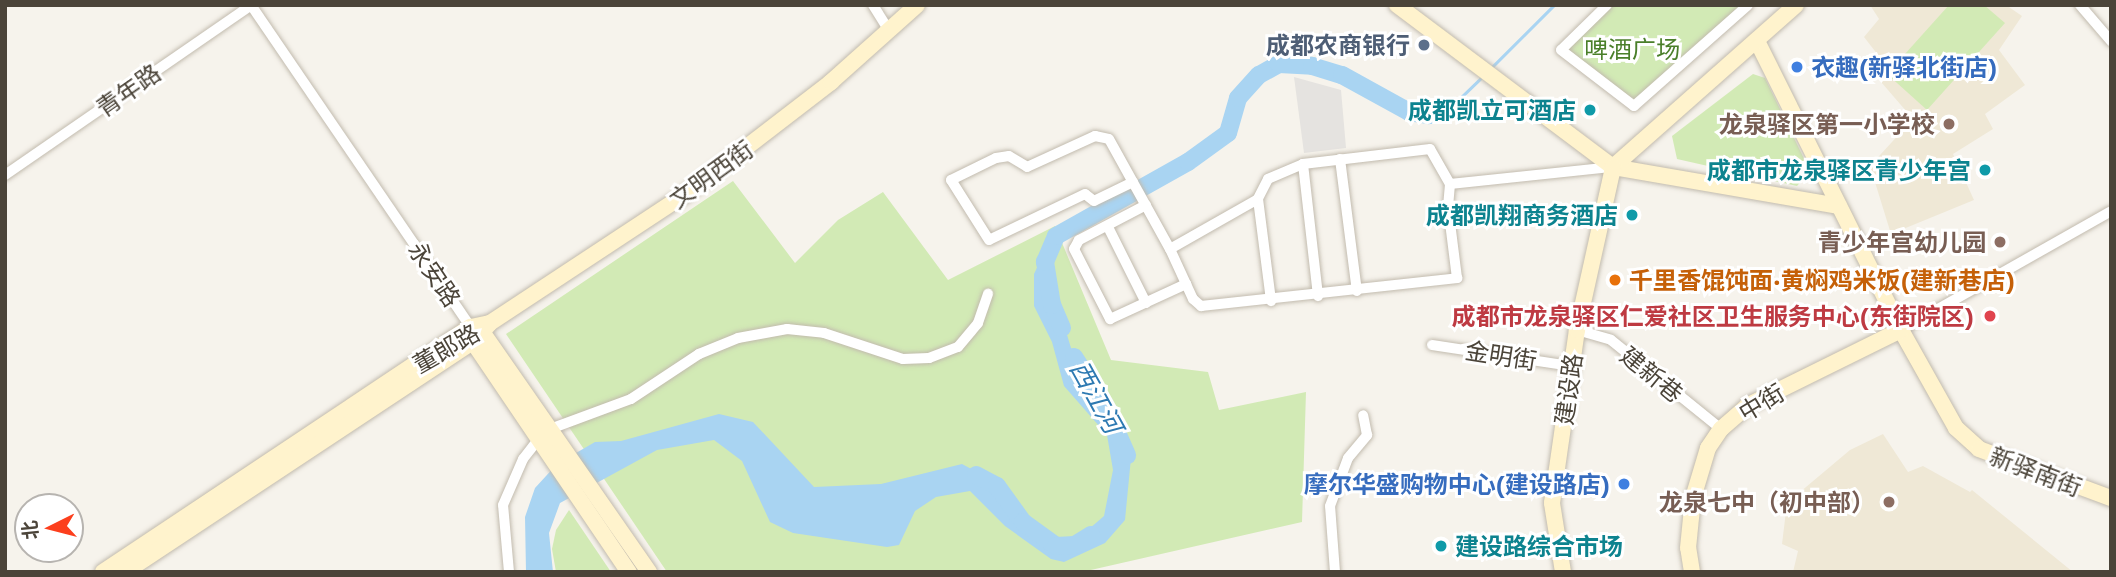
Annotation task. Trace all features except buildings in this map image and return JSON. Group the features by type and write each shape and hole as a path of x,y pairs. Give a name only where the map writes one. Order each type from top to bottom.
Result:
{"street":[{"name":"青年路","path":"5,175 251,5"},
{"name":"永安路","path":"251,5 479,331"},
{"path":"873,5 889,31"},
{"name":"文明西街","path":"479,331 687,194 831,82 917,5"},
{"path":"1397,5 1613,167"},
{"path":"1607,5 1561,50 1634,106 1748,5"},
{"path":"1613,167 1796,5"},
{"path":"2080,5 2111,41"},
{"name":"新驿南街","path":"1758,41 1900,330 1956,428 1979,449 2111,498"},
{"path":"1133,183 1094,201 1084,194 989,240 951,180 996,158 1009,156 1027,167 1095,136 1109,139 1170,249 1186,284 1201,306 1271,301 1357,292 1457,278 1448,207 1450,184 1430,149 1303,164 1268,179 1258,199 1271,301"},
{"path":"1340,159 1357,292"},
{"path":"1303,164 1318,296"},
{"path":"1450,184 1613,167 1839,206"},
{"name":"建设路","path":"1563,572 1552,503 1577,330 1613,167"},
{"path":"1170,249 1258,199"},
{"path":"1143,201 1108,227 1079,240 1074,250 1110,319 1186,284"},
{"path":"1900,330 2111,211"},
{"path":"1108,227 1146,303"},
{"path":"509,572 503,505 523,458 544,435 631,399 699,354 738,338 787,329 824,333 903,359 929,358 958,347 978,323 988,294"},
{"name":"建新巷","path":"1577,330 1611,340 1721,429"},
{"name":"中街","path":"1692,572 1688,548 1693,498 1708,448 1721,429 1747,406 1900,330"},
{"path":"479,331 544,435 594,507 629,572"},
{"name":"董郞路","path":"103,572 479,331"},
{"name":"董郞路","path":"125,572 479,331"},
{"name":"金明街","path":"1432,345 1571,366"},
{"path":"1335,572 1330,506 1348,458 1367,435 1363,415"},
{"path":"594,507 649,572"}],"shaded area":[{"name":"龙泉驿区第一小学校","path":"1870,5 2006,5 2022,16 1999,50 2025,85 1985,114 1993,129 1953,154 1974,200 1891,234 1870,166 1913,119 1875,75 1885,64 1864,37 1879,19"},
{"path":"1294,77 1341,90 1346,148 1304,153"},
{"name":"龙泉七中（初中部）","path":"1883,434 1908,472 1923,466 1970,492 1972,490 2073,572 1793,572 1798,551 1782,544 1787,503 1850,450"}],"green space":[{"name":"啤酒广场","path":"1607,5 1748,5 1634,106 1561,50"},
{"path":"1949,5 1984,5 2005,23 1927,110 1887,74"},
{"path":"1753,74 1765,78 1810,171 1797,186 1677,159 1672,136"},
{"path":"733,181 795,263 838,220 883,192 948,280 1055,226 1111,360 1208,372 1219,410 1306,392 1302,522 1082,572 667,572 506,334"},
{"path":"569,510 611,572 556,572 552,549 556,530"}],"water":[{"path":"1043,255 1047,300 1062,318 1074,358 1131,458 1125,520 1105,543 1064,562 1051,559 1005,526 970,491 936,497 915,511 899,545 887,547 793,533 770,522 742,461 714,440 657,450 560,503 549,533 553,572 526,572 525,517 535,488 557,464 595,442 621,441 719,414 753,422 814,487 881,484 962,464 990,479 1014,514 1067,548 1104,516 1113,470 1107,435 1064,386 1052,342 1034,306 1034,274"}],"waterway":[{"name":"西江河","path":"1492,67 1554,5"},
{"name":"西江河","path":"1062,328 1052,305 1045,262 1056,236 1188,162 1228,133 1238,98 1259,75 1279,64 1312,66 1342,75 1409,112 1429,115 1452,106"},
{"name":"西江河","path":"1452,106 1482,77"},
{"name":"西江河","path":"1074,357 1105,405 1127,455"},
{"name":"西江河","path":"976,475 997,486 1023,522 1056,546 1075,545 1091,535"}],"place":[{"name":"成都农商银行","path":"1424,45"},
{"name":"衣趣(新驿北街店)","path":"1797,67"},
{"name":"成都凯立可酒店","path":"1590,110"},
{"name":"龙泉驿区第一小学校","path":"1949,124"},
{"name":"成都市龙泉驿区青少年宫","path":"1985,170"},
{"name":"成都凯翔商务酒店","path":"1632,215"},
{"name":"青少年宫幼儿园","path":"2000,242"},
{"name":"千里香馄饨面·黄焖鸡米饭(建新巷店)","path":"1615,280"},
{"name":"成都市龙泉驿区仁爱社区卫生服务中心(东街院区)","path":"1990,316"},
{"name":"摩尔华盛购物中心(建设路店)","path":"1624,484"},
{"name":"龙泉七中（初中部）","path":"1889,502"},
{"name":"建设路综合市场","path":"1441,546"}]}
